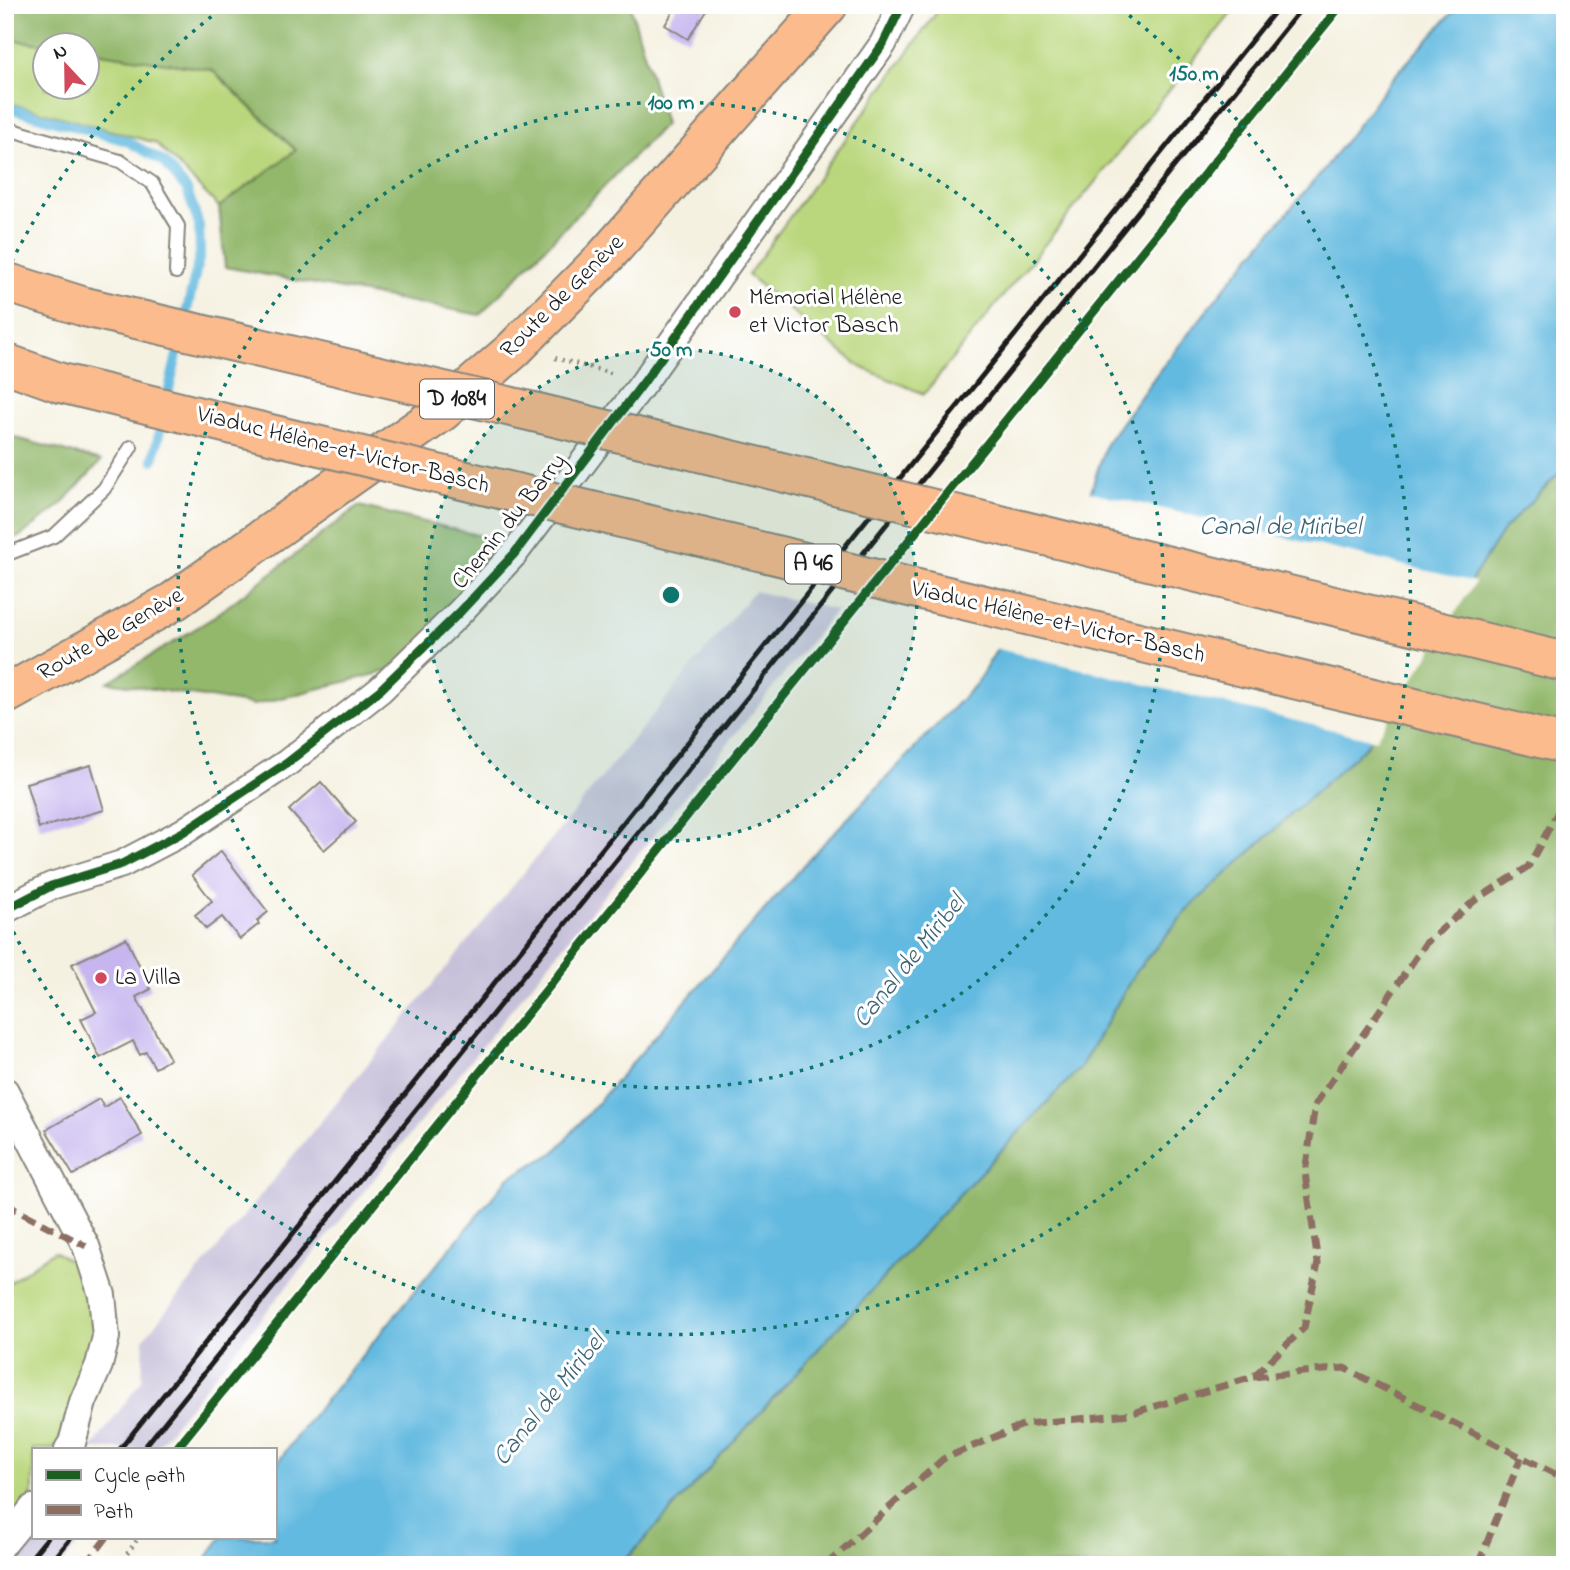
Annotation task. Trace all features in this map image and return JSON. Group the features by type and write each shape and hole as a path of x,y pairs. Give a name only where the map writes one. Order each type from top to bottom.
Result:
{"main road":[{"name":"Route de Genève","path":"5,695 174,601 443,411 513,350 605,257 828,5"},
{"path":"5,282 85,307 529,411 1565,662"},
{"name":"Viaduc Hélène-et-Victor-Basch","path":"5,363 61,383 280,437 1565,744"}],"street":[{"name":"Chemin du Barry","path":"5,910 51,886 122,864 183,832 287,763 380,691 460,612 514,554 644,382 884,44 902,5"},
{"path":"5,1091 86,1246 102,1295 106,1337 99,1365 83,1402 69,1448"},
{"path":"5,1542 32,1509"}],"lane":[{"path":"5,128 120,161 152,183 178,226 176,272"},
{"path":"5,555 54,536 104,489 131,447"}],"path":[{"path":"562,360 644,382"},
{"path":"120,1565 138,1538"}],"shaded area":[{"path":"754,591 836,610 156,1448 92,1448 142,1380 144,1338"},
{"path":"32,1529 32,1538 83,1538 61,1565 5,1565 5,1560"}],"green space":[{"path":"5,5 630,5 665,124 480,315 225,267 219,207 296,150 212,70 102,53 102,32 32,32 32,42 5,39"},
{"path":"942,5 1238,5 924,394 860,367 748,275"},
{"path":"5,39 32,42 32,102 102,102 102,53 212,70 296,151 219,207 156,143 5,102"},
{"path":"5,435 101,461 62,504 19,537 5,536"},
{"path":"1565,467 1565,1565 621,1565 958,1196 1080,1068 1136,971 1189,908 1366,746 1504,529"},
{"path":"359,506 481,536 503,554 429,633 439,658 254,705 108,682 211,619"},
{"path":"54,1251 84,1270 95,1323 93,1347 56,1448 32,1448 32,1494 5,1528 5,1284"}],"water":[{"name":"Canal de Miribel","path":"1459,5 1565,5 1565,467 1504,529 1366,746 1189,908 1136,971 1080,1068 958,1196 621,1565 201,1565 221,1538 276,1538 276,1465 304,1426 508,1178 555,1152 806,862 976,684 1088,500 1106,444 1159,371 1325,168 1392,79"}],"pier":[{"path":"1087,491 1475,582 1375,740 994,648"}],"building":[{"path":"677,5 709,5 688,39 665,25"},
{"path":"91,765 104,810 39,828 26,783"},
{"path":"321,782 356,822 324,850 289,810"},
{"path":"221,851 268,912 257,921 259,924 240,939 222,917 206,929 195,915 212,901 192,875"},
{"path":"126,938 151,989 136,997 170,1059 155,1068 146,1052 140,1055 133,1041 100,1058 81,1019 96,1012 72,964"},
{"path":"120,1097 142,1135 73,1175 46,1130 99,1099 104,1107"}],"waterway":[{"path":"5,107 127,141 164,162 187,190 199,225 200,254 184,323"},
{"path":"166,402 181,338"},
{"path":"153,460 163,417"}],"railway":[{"path":"121,1448 1280,5"},
{"path":"144,1448 1304,5"},
{"path":"25,1565 47,1538"},
{"path":"49,1565 71,1538"}],"marked path":[{"path":"826,1565 943,1459 1025,1424 1129,1414 1253,1377 1304,1328 1318,1263 1305,1173 1315,1105 1425,944 1474,901 1528,867 1565,799"},
{"path":"5,1202 86,1246"},
{"path":"1253,1377 1344,1368 1565,1479"},
{"path":"1478,1565 1521,1457"},
{"path":"86,1565 106,1538"}],"cycle path":[{"path":"5,910 51,886 122,864 183,832 287,763 380,690 460,612 514,554 644,382 883,44 902,5"},
{"path":"177,1448 1341,5"}],"place":[{"name":"Mémorial Hélène et Victor Basch","path":"735,312"},
{"name":"La Villa","path":"101,978"}]}
